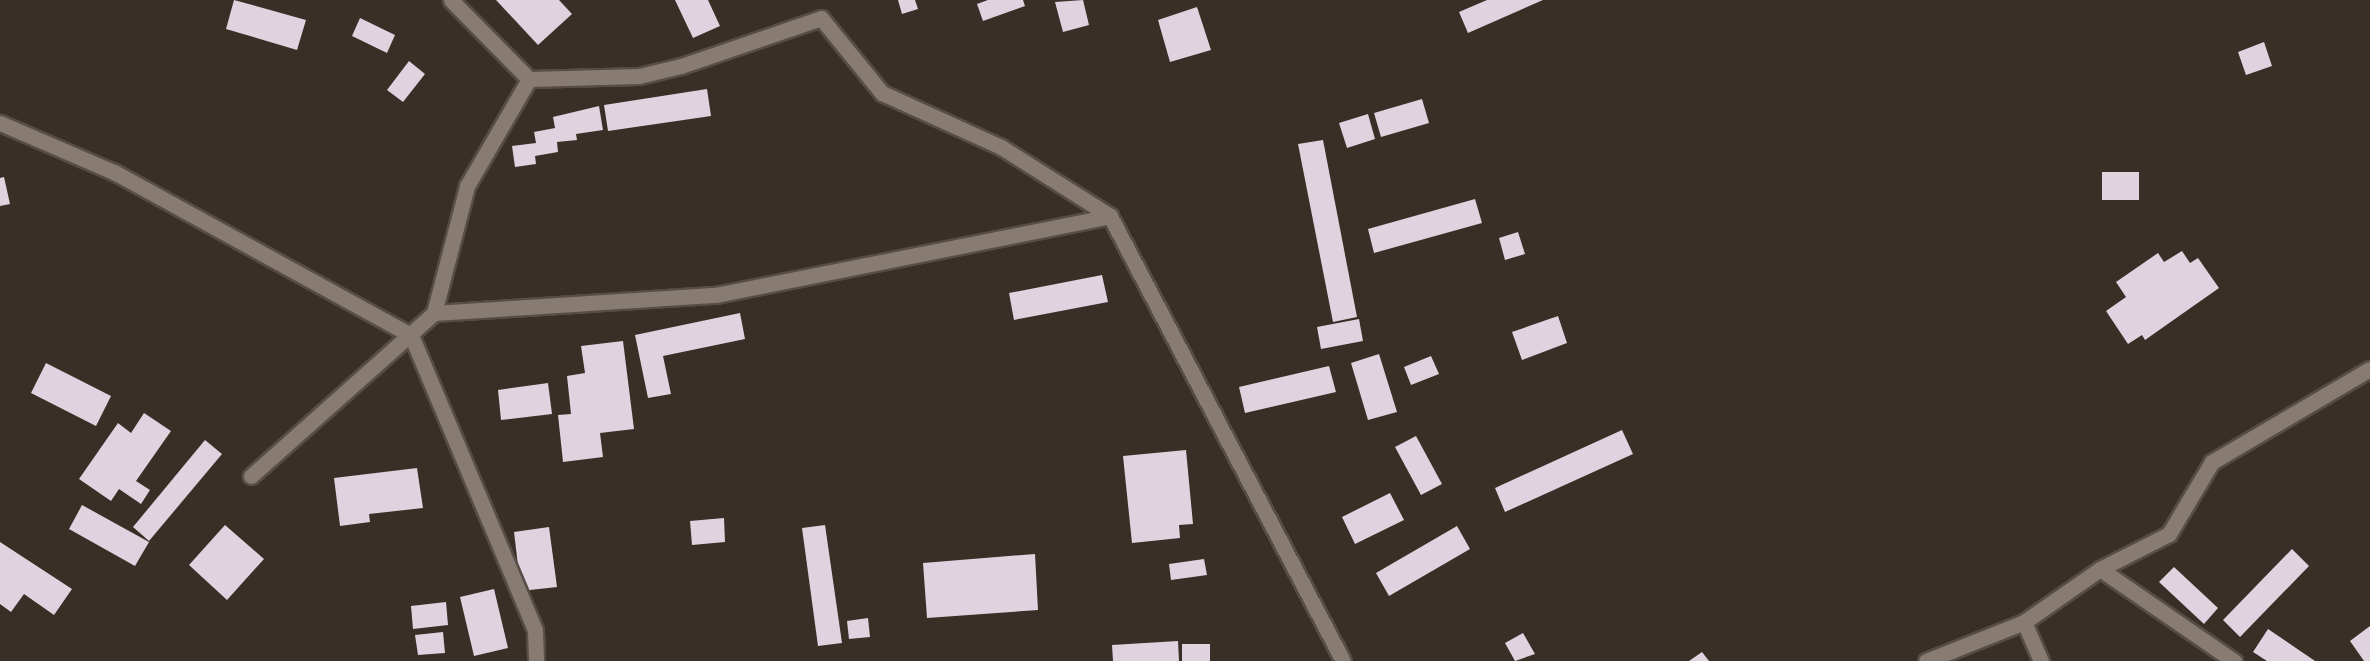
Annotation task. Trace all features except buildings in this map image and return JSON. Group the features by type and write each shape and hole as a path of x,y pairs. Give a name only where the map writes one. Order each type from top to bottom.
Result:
{"street":[{"path":"451,0 529,79 639,76 681,66 821,18 882,93 1001,147 1110,216 1343,661"},
{"path":"251,476 434,314 468,186 529,79"},
{"path":"0,123 114,172 411,335 535,630 536,661"},
{"path":"434,314 716,295 1110,216"},
{"path":"1926,661 2024,622 2100,569 2169,534 2212,462 2370,369"},
{"path":"2100,569 2234,661"},
{"path":"2024,622 2041,661"}]}
